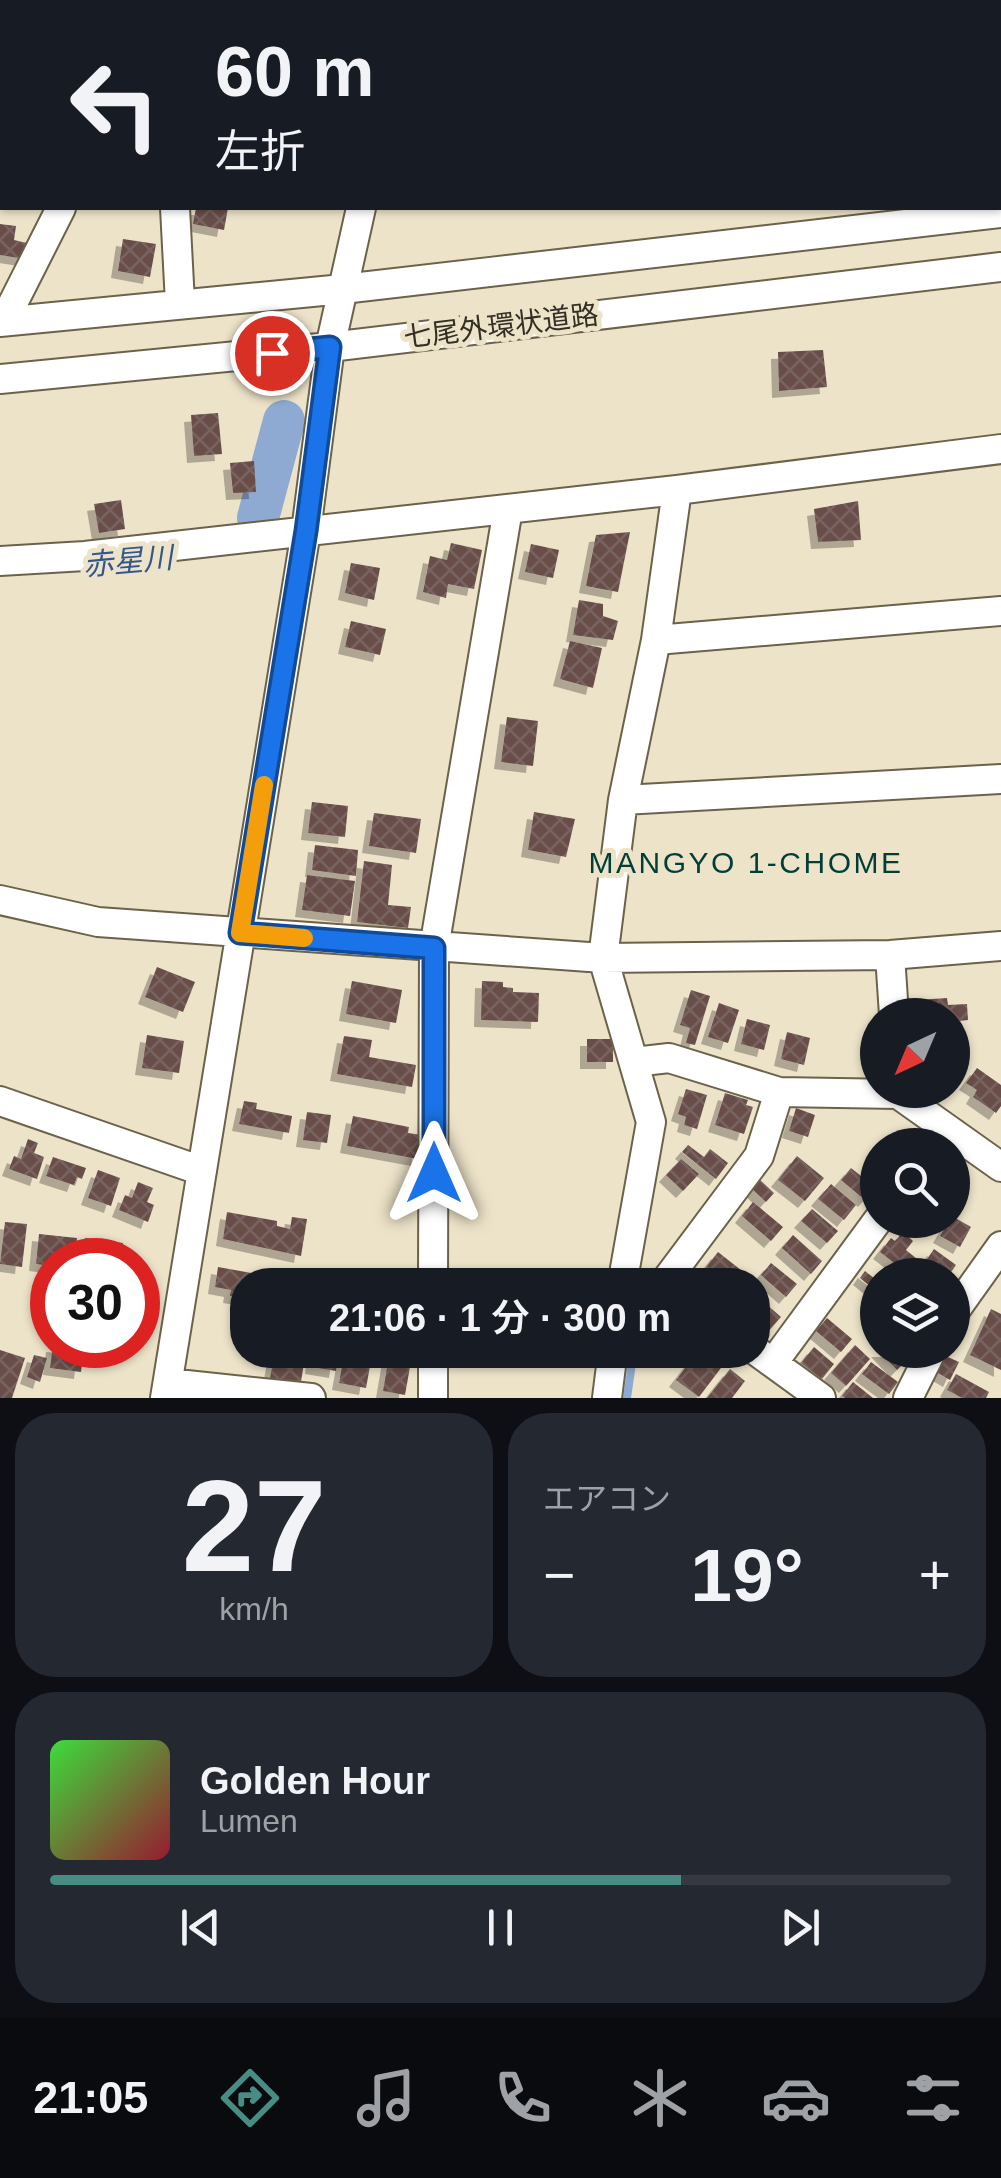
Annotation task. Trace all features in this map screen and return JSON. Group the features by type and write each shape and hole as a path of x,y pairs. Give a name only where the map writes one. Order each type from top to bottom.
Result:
{"street":[{"path":"2,321 60,210"},
{"path":"174,210 180,303"},
{"path":"311,1398 167,1390 306,531 330,347 361,210"},
{"name":"七尾外環状道路","path":"2,321 343,289 1001,214"},
{"name":"七尾外環状道路","path":"0,378 330,347 1001,267"},
{"path":"0,561 85,556 1001,450"},
{"path":"625,1268 650,1122 603,958 623,800 656,640 677,490"},
{"path":"433,1268 434,948 508,509"},
{"path":"656,640 1001,612"},
{"path":"623,800 1001,779"},
{"path":"0,900 98,922 603,958 890,956 1001,946"},
{"path":"890,956 893,998"},
{"path":"634,1062 669,1058 780,1092 860,1092"},
{"path":"677,1268 759,1156 780,1092"},
{"path":"0,1101 202,1171"},
{"path":"914,1108 933,1128"},
{"path":"970,1151 1001,1167"},
{"path":"770,1348 863,1238"},
{"path":"970,1290 1001,1246"},
{"path":"770,1361 821,1398"},
{"path":"433,1368 433,1398"},
{"path":"607,1398 611,1368"},
{"path":"908,1398 923,1368"}],"building":[{"path":"196,210 228,210 224,230 193,224"},
{"path":"0,224 16,226 14,240 27,243 25,259 0,255"},
{"path":"123,239 156,244 150,277 118,271"},
{"path":"823,350 827,387 779,391 778,352"},
{"path":"218,413 222,454 194,456 191,415"},
{"path":"254,461 256,492 233,493 230,463"},
{"path":"121,500 125,529 99,533 94,504"},
{"path":"858,501 861,540 818,542 814,509"},
{"path":"630,532 618,592 586,586 596,535"},
{"path":"451,543 482,550 474,589 448,584 446,598 423,592 430,556 447,560"},
{"path":"531,544 559,550 553,578 525,572"},
{"path":"351,563 380,568 374,600 345,593"},
{"path":"579,600 603,604 603,616 618,621 613,640 573,635"},
{"path":"351,621 386,629 380,655 345,647"},
{"path":"570,641 602,648 593,688 560,679"},
{"path":"507,717 538,721 533,766 501,762"},
{"path":"312,802 348,806 345,837 308,833"},
{"path":"534,812 575,819 566,857 528,850"},
{"path":"374,813 421,819 416,853 369,846"},
{"path":"315,845 358,850 356,876 312,870"},
{"path":"364,861 392,865 388,905 411,907 408,928 357,922"},
{"path":"307,875 355,881 350,916 302,910"},
{"path":"157,967 195,982 183,1012 145,997"},
{"path":"352,981 402,990 396,1023 346,1014"},
{"path":"482,981 503,982 503,987 513,988 513,992 539,993 538,1022 481,1020"},
{"path":"691,990 710,996 695,1045 686,1043 690,1028 680,1025"},
{"path":"719,1003 739,1010 728,1043 708,1037"},
{"path":"747,1019 770,1025 764,1050 741,1044"},
{"path":"787,1032 810,1038 804,1065 781,1059"},
{"path":"147,1035 184,1041 179,1073 142,1068"},
{"path":"344,1036 372,1040 369,1057 416,1065 412,1087 337,1074"},
{"path":"587,1039 613,1039 613,1062 587,1062"},
{"path":"977,1068 1001,1085 1001,1106 996,1113 973,1097 977,1090 970,1086"},
{"path":"686,1089 707,1095 697,1129 684,1125 686,1117 678,1114"},
{"path":"725,1093 748,1100 746,1105 753,1107 744,1134 715,1125"},
{"path":"244,1101 257,1103 256,1109 292,1116 289,1133 239,1124"},
{"path":"796,1108 815,1115 808,1137 789,1131"},
{"path":"307,1112 331,1115 327,1143 303,1140"},
{"path":"353,1116 409,1127 408,1133 422,1135 418,1159 347,1146"},
{"path":"28,1139 38,1143 34,1153 44,1157 37,1179 9,1169 14,1156 21,1159"},
{"path":"688,1145 704,1157 710,1149 728,1163 716,1179 682,1152"},
{"path":"797,1156 824,1178 805,1201 778,1180"},
{"path":"53,1157 86,1168 82,1179 77,1177 74,1185 46,1176"},
{"path":"681,1159 699,1174 683,1191 666,1175"},
{"path":"851,1168 860,1175 860,1196 841,1180"},
{"path":"98,1170 120,1178 111,1206 88,1198"},
{"path":"759,1179 774,1193 766,1202 751,1188"},
{"path":"138,1182 153,1188 147,1202 154,1205 148,1222 119,1210 125,1195 132,1198"},
{"path":"831,1184 856,1205 844,1220 818,1199"},
{"path":"753,1202 783,1227 771,1241 742,1216"},
{"path":"812,1209 838,1231 827,1243 801,1221"},
{"path":"227,1212 277,1221 277,1226 290,1229 292,1217 307,1219 301,1256 223,1239"},
{"path":"5,1222 27,1224 22,1267 0,1264"},
{"path":"39,1234 77,1238 39,1238"},
{"path":"793,1235 822,1261 811,1274 782,1248"},
{"path":"891,1238 910,1238 913,1241 906,1250 916,1258 888,1258 880,1252"},
{"path":"944,1238 965,1238 960,1247"},
{"path":"934,1249 946,1258 928,1258"},
{"path":"718,1252 738,1268 705,1268"},
{"path":"771,1263 797,1284 786,1297 770,1283 770,1268 767,1268"},
{"path":"218,1267 230,1269 230,1290 215,1287"},
{"path":"770,1308 781,1317 770,1330"},
{"path":"991,1309 1001,1314 1001,1370 970,1355"},
{"path":"827,1318 852,1339 841,1352 816,1331"},
{"path":"855,1345 860,1350 862,1368 846,1386 831,1373"},
{"path":"814,1347 834,1364 822,1379 801,1363"},
{"path":"0,1350 25,1358 12,1398 0,1398"},
{"path":"30,1368 44,1368 40,1382 27,1377"},
{"path":"50,1368 82,1368 81,1372"},
{"path":"272,1368 303,1368 301,1382 270,1378"},
{"path":"342,1368 370,1368 366,1388 339,1383"},
{"path":"387,1368 410,1368 405,1395 383,1391"},
{"path":"685,1368 721,1368 699,1397 676,1380"},
{"path":"866,1368 879,1368 898,1382 889,1394 862,1374"},
{"path":"934,1368 956,1368 950,1380"},
{"path":"730,1369 745,1381 732,1398 707,1398"},
{"path":"956,1374 989,1392 986,1398 962,1398 947,1390"},
{"path":"853,1382 873,1398 842,1396"}],"waterway":[{"name":"赤星川","path":"258,518 284,421"},
{"path":"627,1398 631,1368"}],"slow traffic":[{"path":"264,785 240,933 304,938"}],"district":[{"name":"MANGYO 1-CHOME","path":"746,862"}],"route":[{"path":"272,353 330,347 306,531 240,933 434,948 434,1173"}]}
